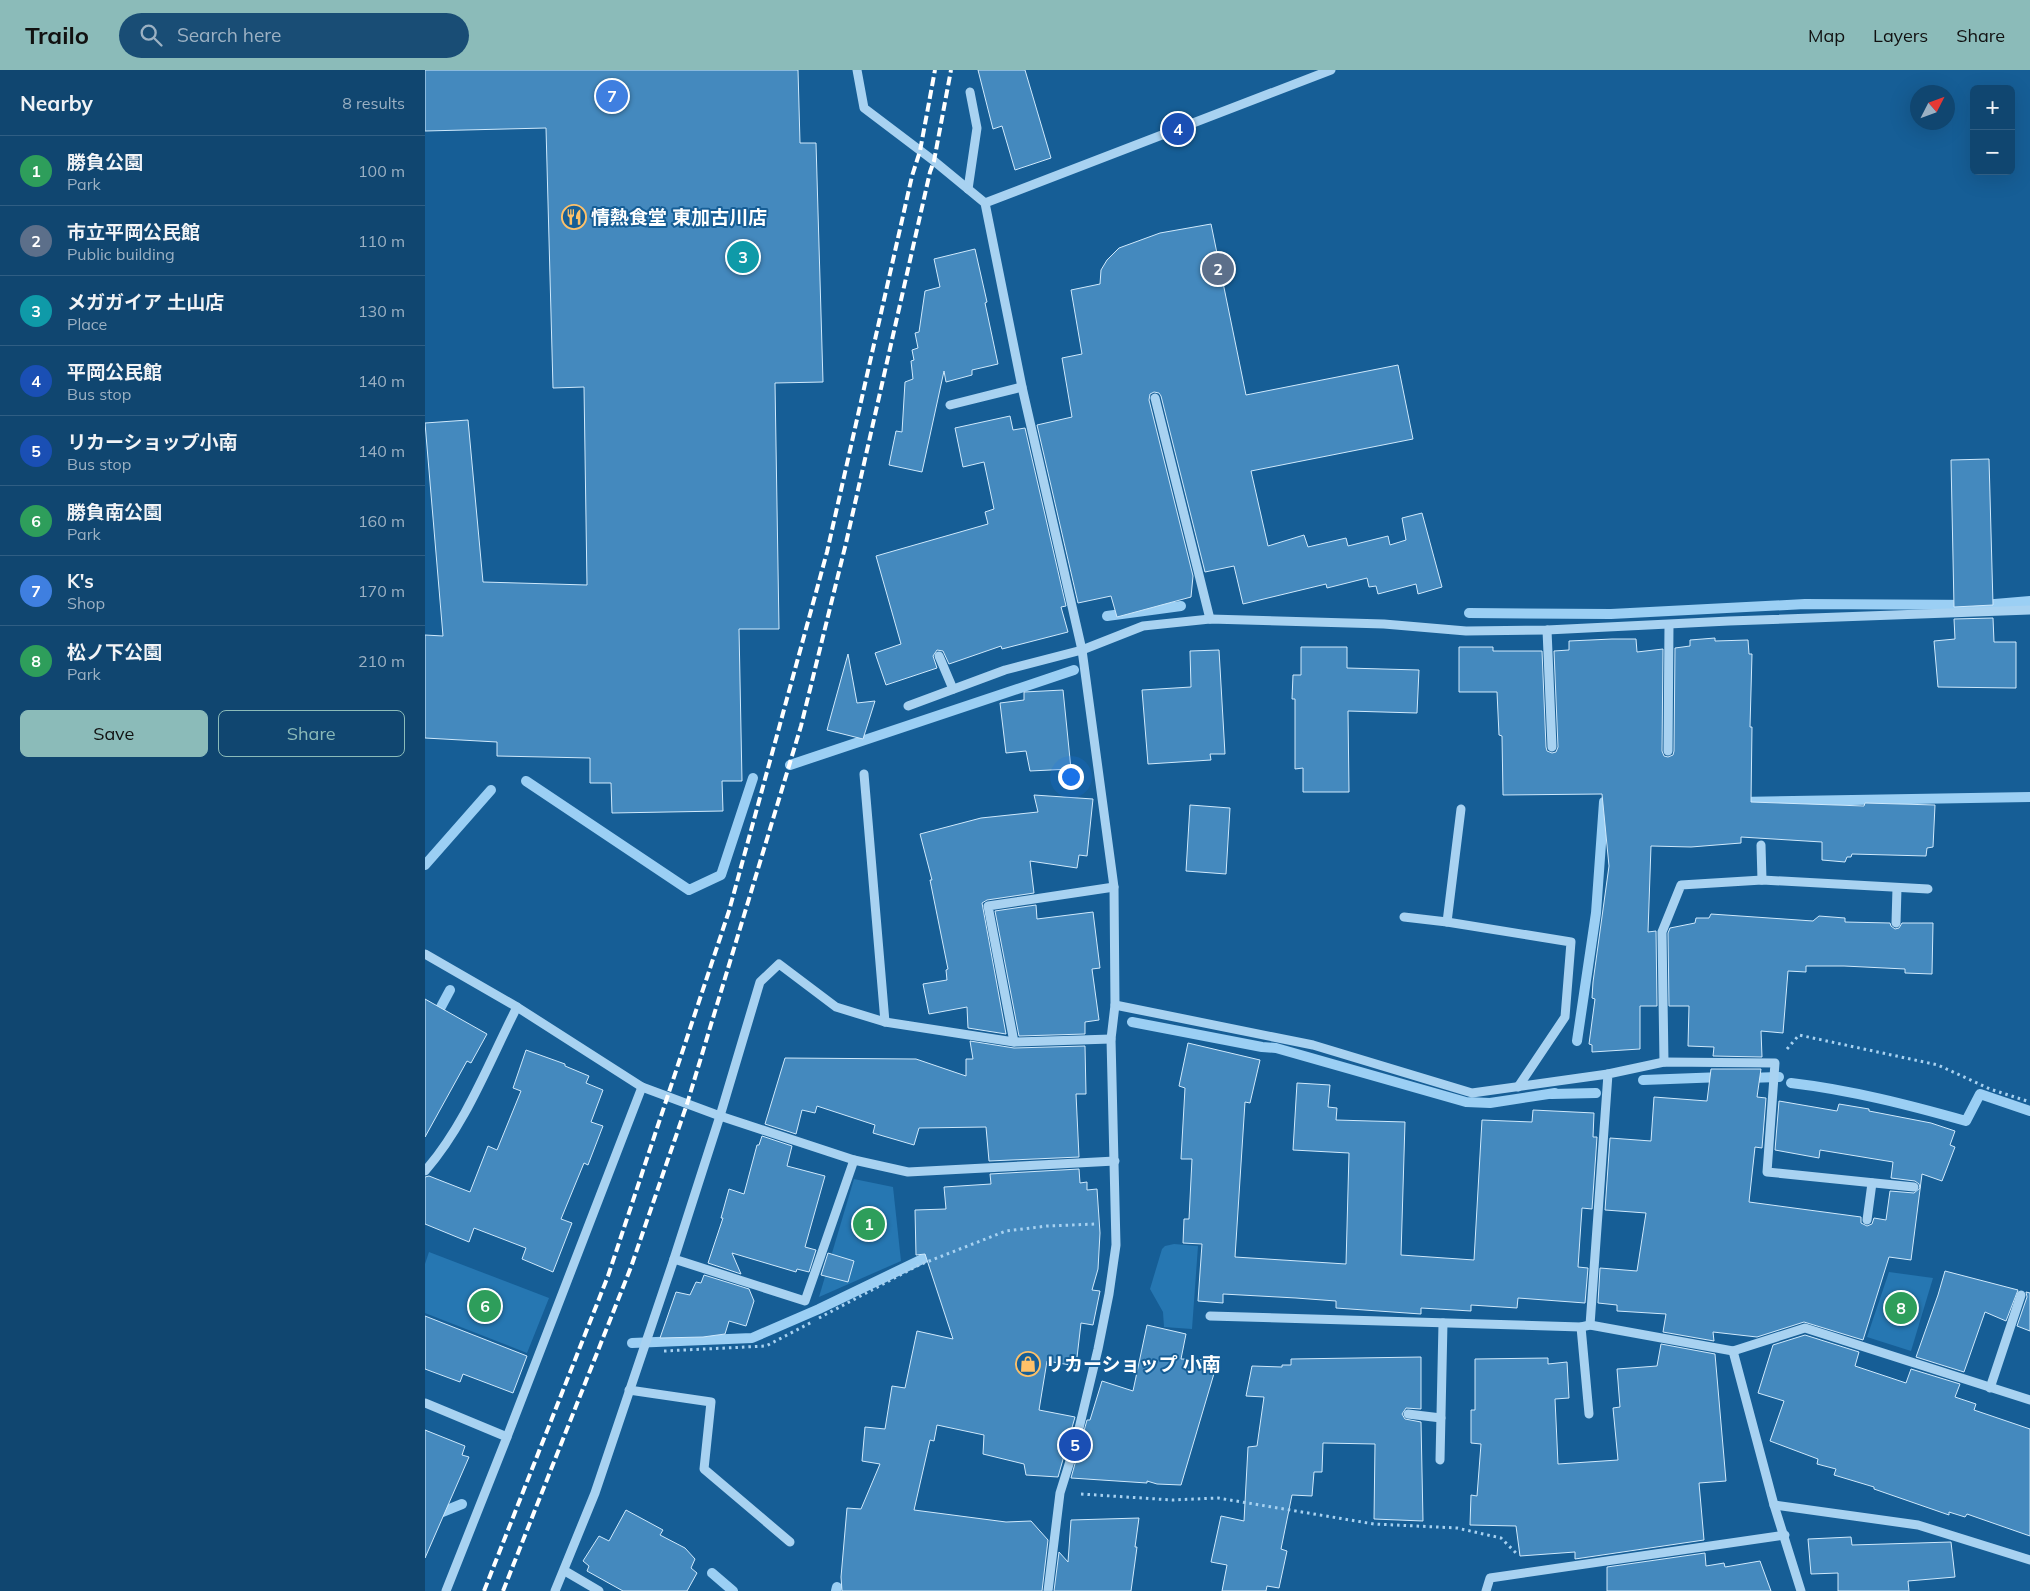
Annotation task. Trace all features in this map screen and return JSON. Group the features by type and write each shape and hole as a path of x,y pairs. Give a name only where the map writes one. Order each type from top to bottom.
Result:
{"street":[{"path":"857,70 863,108 985,203 1021,387 1082,650 1114,887 1115,1005 1111,1039 1116,1245 1098,1349 1075,1445 1060,1493 1048,1591"},
{"path":"985,203 1331,70"},
{"path":"967,188 977,128 969,92"},
{"path":"950,405 1021,387"},
{"path":"1155,398 1210,619"},
{"path":"908,706 1005,670 1082,650 1143,626 1210,619 1384,624 1465,631 1547,630 2030,610"},
{"path":"1668,752 1669,625"},
{"path":"1547,630 1552,747"},
{"path":"939,656 953,689"},
{"path":"864,774 885,1022"},
{"path":"1447,922 1461,809"},
{"path":"1761,845 1762,880"},
{"path":"1664,1062 1662,932 1681,885 1762,880 1928,889"},
{"path":"1014,1042 989,906 1114,887"},
{"path":"1896,923 1897,888"},
{"path":"1404,917 1571,942 1565,1017 1518,1087"},
{"path":"425,954 517,1006 642,1087 720,1116 854,1160 907,1172 1115,1161"},
{"path":"555,1591 565,1571 595,1493 674,1259 720,1116 760,982 779,964 836,1007 885,1022 1014,1042 1111,1039"},
{"path":"1115,1005 1313,1045 1472,1093 1608,1074 1664,1062 1775,1063 1767,1172 1914,1187"},
{"path":"425,1171 441,1152 462,1119 517,1006"},
{"path":"1589,1414 1585,1326 1608,1074"},
{"path":"446,1591 642,1087"},
{"path":"674,1259 805,1301 854,1160"},
{"path":"1867,1220 1872,1183"},
{"path":"1990,1388 2021,1294"},
{"path":"1210,1316 1585,1326 1733,1350 1805,1328 2030,1400"},
{"path":"1440,1460 1443,1323"},
{"path":"1733,1350 1774,1505 1785,1535 1801,1591"},
{"path":"629,1390 711,1402 704,1469 790,1542"},
{"path":"425,1403 507,1437"},
{"path":"1407,1414 1441,1418"},
{"path":"1774,1505 1918,1525 2030,1560"},
{"path":"1486,1591 1490,1578 1785,1535"},
{"path":"565,1571 599,1591"}],"path":[{"path":"1775,1063 1799,1035 1938,1065 1990,1089 2030,1102"},
{"path":"662,1351 766,1346 919,1265 1006,1231 1047,1226 1116,1224"},
{"path":"1060,1493 1172,1500 1217,1498 1374,1524 1457,1528 1501,1538 1522,1559 1529,1573"}],"shaded area":[{"path":"854,1179 893,1187 901,1261 819,1297"},
{"path":"1174,1244 1198,1246 1192,1329 1164,1327 1163,1312 1150,1289 1162,1249 1165,1246"},
{"path":"429,1252 549,1298 527,1353 425,1313 425,1264"},
{"path":"1889,1272 1933,1278 1911,1351 1867,1337"}],"building":[{"path":"425,70 798,70 800,143 816,143 823,382 775,383 779,629 739,629 742,781 722,781 723,811 612,813 611,783 590,783 590,758 497,756 497,742 425,738 425,635 443,636 425,423 468,420 483,582 587,585 584,387 553,388 546,128 425,131"},
{"path":"978,70 1025,70 1051,158 1015,170 1002,126 993,129"},
{"path":"1211,224 1246,395 1398,365 1413,439 1251,471 1268,546 1304,535 1308,547 1346,538 1348,546 1388,536 1390,545 1406,540 1402,518 1422,513 1442,587 1418,594 1416,584 1378,594 1376,586 1369,587 1367,578 1327,588 1326,584 1243,604 1234,566 1205,572 1161,396 1159,393 1154,392 1150,394 1149,400 1193,576 1191,597 1117,617 1111,596 1078,603 1037,425 1072,417 1062,358 1082,354 1071,290 1100,284 1101,270 1107,260 1119,248 1160,233"},
{"path":"975,249 998,364 972,370 972,375 946,382 944,371 922,472 889,465 896,431 902,432 905,382 913,379 911,361 914,360 912,350 918,348 915,333 919,332 925,291 940,287 934,259"},
{"path":"1010,416 1013,430 1025,428 1066,606 1061,607 1068,632 1002,649 1001,646 949,664 943,651 937,650 933,656 937,668 886,685 875,653 901,644 876,556 988,524 985,512 994,509 984,462 963,467 955,428"},
{"path":"1989,459 1993,605 1954,607 1951,460"},
{"path":"1993,618 1994,642 2016,642 2016,688 1938,687 1934,641 1955,639 1954,619"},
{"path":"1715,638 1715,641 1748,640 1749,654 1752,654 1750,727 1752,727 1751,802 1864,806 1865,803 1935,805 1933,847 1927,848 1926,856 1852,854 1851,857 1847,857 1845,862 1822,860 1822,842 1741,837 1741,843 1691,847 1651,846 1648,932 1656,931 1657,1006 1640,1006 1640,1049 1592,1052 1592,1045 1589,1044 1595,999 1592,998 1593,982 1609,866 1602,794 1503,795 1502,736 1499,735 1497,692 1459,692 1459,647 1493,647 1493,651 1542,651 1546,747 1547,751 1552,753 1556,752 1558,747 1554,651 1569,650 1569,641 1612,639 1636,639 1637,652 1663,649 1662,751 1664,756 1668,757 1673,755 1674,751 1675,648 1690,646 1690,640"},
{"path":"1301,647 1347,647 1347,668 1419,670 1417,713 1348,711 1349,792 1303,792 1303,768 1295,769 1295,699 1292,699 1293,675 1301,675"},
{"path":"1219,650 1225,754 1210,754 1211,760 1148,764 1142,690 1191,687 1190,651"},
{"path":"848,654 857,703 875,701 863,739 827,730"},
{"path":"1063,690 1071,769 1030,771 1026,751 1006,753 1000,703 1024,700 1024,692"},
{"path":"1034,795 1093,799 1087,856 1079,855 1077,868 1030,861 1034,893 987,900 982,903 1006,1034 968,1028 967,1007 929,1014 923,984 947,980 946,970 948,969 930,880 932,880 920,834 981,818 1038,812"},
{"path":"1190,805 1230,808 1226,874 1186,871"},
{"path":"1036,905 1037,919 1093,912 1100,968 1092,969 1099,1020 1085,1022 1085,1034 1019,1036 995,911"},
{"path":"1711,914 1813,921 1819,916 1845,918 1845,922 1890,923 1895,929 1899,928 1902,923 1933,923 1932,974 1905,973 1905,969 1844,966 1806,966 1806,972 1788,971 1783,1033 1761,1031 1762,1057 1713,1056 1714,1047 1688,1046 1689,1006 1669,1006 1668,933 1670,928 1695,923 1696,918 1709,918"},
{"path":"425,999 487,1034 471,1063 467,1061 425,1137"},
{"path":"970,1041 1014,1048 1085,1046 1086,1094 1076,1094 1079,1157 989,1161 986,1127 919,1128 914,1145 873,1133 875,1125 817,1106 815,1113 802,1110 796,1134 765,1124 785,1058 916,1059 966,1076 966,1059 973,1059"},
{"path":"1188,1043 1260,1060 1250,1103 1245,1102 1235,1257 1346,1264 1349,1153 1293,1150 1297,1083 1330,1085 1328,1107 1337,1108 1336,1120 1405,1122 1401,1255 1474,1260 1482,1120 1532,1122 1533,1110 1594,1113 1593,1137 1597,1137 1592,1209 1582,1208 1578,1267 1588,1268 1585,1303 1518,1298 1517,1308 1471,1305 1471,1311 1421,1308 1421,1314 1336,1308 1336,1301 1296,1298 1223,1294 1223,1303 1198,1301 1202,1244 1183,1243 1184,1219 1189,1219 1192,1159 1181,1159 1185,1088 1179,1086"},
{"path":"526,1050 565,1064 565,1066 589,1076 586,1083 603,1090 591,1122 603,1126 588,1165 584,1163 561,1219 572,1223 553,1272 522,1259 526,1248 474,1228 469,1242 425,1224 425,1177 429,1176 470,1192 488,1146 497,1150 521,1091 513,1088"},
{"path":"1711,1069 1761,1069 1757,1097 1766,1098 1762,1148 1755,1147 1749,1202 1861,1217 1861,1223 1867,1226 1872,1224 1874,1218 1886,1220 1890,1191 1914,1193 1920,1188 1919,1184 1915,1181 1891,1178 1893,1162 1820,1150 1819,1158 1775,1150 1779,1101 1837,1111 1839,1104 1869,1109 1869,1111 1931,1123 1955,1131 1950,1145 1955,1147 1942,1181 1922,1174 1911,1260 1889,1257 1863,1340 1804,1322 1757,1337 1713,1332 1714,1341 1663,1332 1666,1314 1617,1311 1617,1305 1598,1303 1600,1268 1637,1271 1646,1213 1605,1210 1610,1138 1651,1141 1654,1097 1707,1101"},
{"path":"762,1136 792,1146 787,1166 825,1176 805,1247 816,1250 809,1272 797,1269 796,1272 732,1253 741,1274 708,1263 723,1218 721,1218 729,1189 744,1194 757,1145 759,1145"},
{"path":"1079,1169 1080,1183 1087,1182 1087,1190 1097,1189 1100,1233 1098,1269 1092,1290 1100,1291 1093,1325 1081,1323 1076,1366 1047,1361 1039,1410 1075,1417 1058,1477 1026,1475 1024,1464 983,1454 984,1435 937,1425 934,1441 930,1440 914,1510 1006,1522 1031,1521 1048,1540 1042,1591 842,1591 841,1577 847,1508 861,1509 880,1464 862,1461 865,1427 885,1429 892,1386 905,1388 917,1331 953,1339 925,1254 916,1255 915,1210 946,1209 944,1187 991,1184 990,1174"},
{"path":"828,1253 854,1261 848,1282 821,1275"},
{"path":"1945,1271 2018,1290 2006,1321 1985,1312 1964,1372 1916,1357"},
{"path":"704,1275 749,1289 754,1301 746,1326 729,1321 725,1334 703,1337 660,1338 676,1292 690,1295 696,1282 701,1283"},
{"path":"2026,1292 2030,1293 2030,1331 2017,1326 2027,1297"},
{"path":"425,1316 527,1356 513,1393 463,1374 460,1382 425,1369"},
{"path":"1147,1325 1186,1334 1181,1359 1218,1360 1181,1485 1157,1484 1147,1481 1147,1483 1071,1478 1087,1420 1090,1420 1102,1381 1133,1391"},
{"path":"1805,1335 1859,1352 1855,1366 1906,1383 1911,1369 1960,1384 1955,1397 1976,1404 1974,1410 2030,1429 2030,1536 1967,1514 1965,1517 1949,1512 1949,1515 1874,1489 1874,1487 1834,1475 1836,1469 1817,1464 1818,1459 1770,1441 1784,1401 1758,1393 1773,1345"},
{"path":"1661,1344 1715,1354 1726,1481 1699,1483 1704,1540 1575,1559 1575,1552 1520,1556 1516,1526 1470,1525 1471,1495 1477,1496 1481,1444 1471,1443 1471,1410 1475,1410 1475,1359 1548,1358 1548,1364 1567,1362 1569,1398 1555,1399 1558,1464 1618,1460 1613,1408 1620,1407 1617,1369 1657,1366"},
{"path":"1421,1357 1421,1409 1406,1408 1402,1414 1405,1419 1421,1422 1423,1521 1374,1519 1375,1444 1323,1443 1322,1472 1314,1472 1312,1496 1292,1495 1281,1549 1287,1551 1279,1588 1267,1586 1266,1591 1222,1591 1227,1565 1211,1562 1221,1516 1244,1521 1248,1447 1257,1446 1264,1397 1246,1396 1252,1366 1282,1367 1282,1365 1291,1365 1291,1359"},
{"path":"425,1430 465,1446 462,1455 469,1457 425,1558"},
{"path":"626,1510 663,1530 660,1535 685,1548 695,1559 691,1568 697,1573 687,1591 623,1591 587,1571 589,1566 583,1561 599,1536 609,1541"},
{"path":"1139,1518 1131,1591 1054,1591 1059,1552 1068,1562 1071,1520"},
{"path":"1851,1537 1852,1545 1951,1542 1955,1577 1908,1581 1909,1591 1838,1591 1838,1573 1811,1574 1808,1539"},
{"path":"1705,1553 1706,1566 1724,1563 1725,1567 1760,1561 1771,1591 1607,1591 1607,1567"}],"waterway":[{"path":"1469,613 1611,614 1805,604 1983,605 2030,601"},
{"path":"1107,616 1181,606"},
{"path":"790,765 1074,670"},
{"path":"526,781 689,890 721,875 753,778"},
{"path":"425,865 491,790"},
{"path":"1739,802 2030,797"},
{"path":"1577,1041 1596,913 1604,802 1610,802"},
{"path":"425,1037 450,990"},
{"path":"1132,1022 1262,1047 1276,1048 1466,1102 1490,1103 1555,1093"},
{"path":"1643,1080 1723,1077"},
{"path":"1747,1078 1779,1077"},
{"path":"1791,1083 1880,1099 1966,1121 1980,1094 2030,1111"},
{"path":"1551,1094 1596,1093"},
{"path":"632,1343 752,1338 819,1309 937,1252"},
{"path":"425,1519 462,1504"},
{"path":"712,1573 733,1591"},
{"path":"836,1591 837,1587"}],"railway":[{"path":"484,1591 608,1276 729,911 827,552 912,176 920,151 935,70"},
{"path":"503,1591 631,1267 687,1104 801,726 846,543 934,161 951,70"}],"place":[{"name":"K's","path":"612,96"},
{"name":"平岡公民館","path":"1178,129"},
{"name":"情熱食堂 東加古川店","path":"574,217"},
{"name":"メガガイア 土山店","path":"743,257"},
{"name":"市立平岡公民館","path":"1218,269"},
{"name":"勝負公園","path":"869,1224"},
{"name":"勝負南公園","path":"485,1306"},
{"name":"松ノ下公園","path":"1901,1308"},
{"name":"リカーショップ 小南","path":"1028,1364"},
{"name":"リカーショップ小南","path":"1075,1445"}]}
